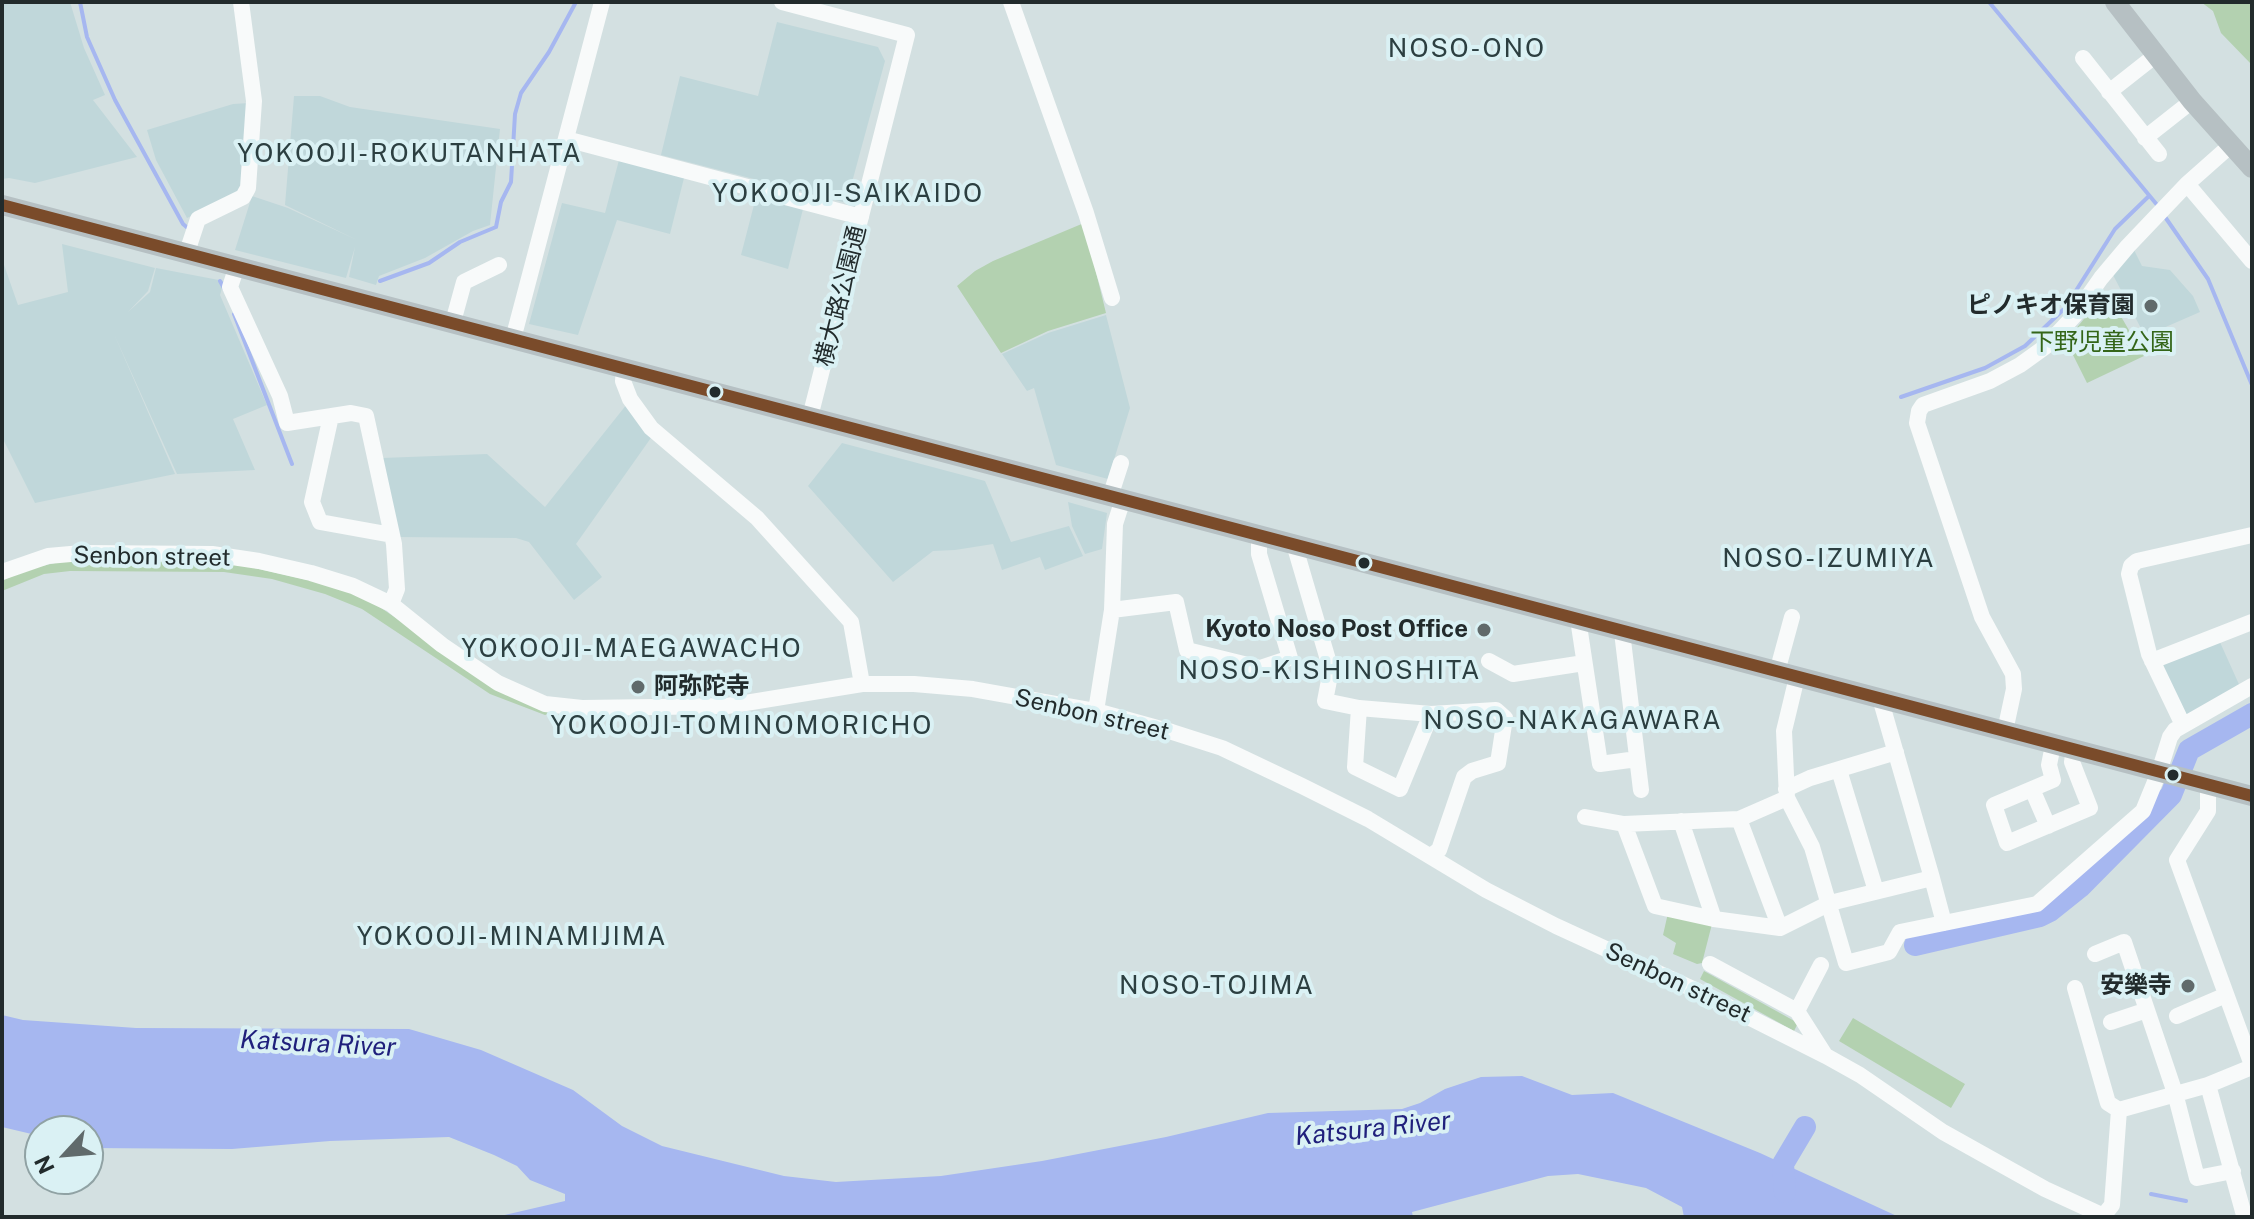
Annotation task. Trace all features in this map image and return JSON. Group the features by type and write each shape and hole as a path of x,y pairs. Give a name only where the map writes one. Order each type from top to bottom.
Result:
{"main road":[{"path":"2115,2 2192,101 2252,168"},
{"path":"2,205 191,240 237,266 2252,796"}],"street":[{"path":"191,240 198,219 243,197 248,188 254,101 241,2"},
{"path":"513,339 602,2"},
{"name":"横大路公園通","path":"782,2 907,35 810,417"},
{"path":"1011,2 1086,213 1112,298"},
{"path":"2109,92 2156,55"},
{"path":"2083,58 2159,154"},
{"path":"2145,138 2192,101"},
{"path":"566,139 861,217"},
{"path":"2005,731 2014,689 2013,674 1982,617 1917,423 1919,411 1923,405 1990,381 2045,347 2144,230 2187,184 2231,145"},
{"path":"2187,184 2252,261"},
{"path":"453,322 464,282 499,265"},
{"path":"237,266 230,287 280,396 287,423 351,413 366,416 392,535 397,589 391,604"},
{"path":"624,368 623,381 630,399 651,428 757,518 851,622 862,684"},
{"path":"331,416 312,502 320,522 392,535"},
{"path":"1096,711 1112,610 1121,463"},
{"path":"1112,610 1176,602 1187,650 1260,668 1290,658 1259,554 1259,534"},
{"path":"2183,725 2152,661 2129,574 2131,566 2137,561 2252,535"},
{"path":"1294,544 1331,670 1325,701 1359,708 1431,714 1496,710 1505,718 1498,763 1472,771 1464,777 1439,850 1432,855"},
{"name":"Senbon street","path":"2,572 48,556 82,553 212,554 311,573 353,586 391,604 442,645 498,683 545,704 582,708 727,706 862,684 914,684 973,689 1096,711 1222,748 1368,819 1528,912 1693,989 1826,1056 1860,1075 1943,1132 2045,1189 2105,1216"},
{"path":"1792,617 1784,731 1786,793 1812,847 1846,963 1889,952 1900,932 2037,904 2143,811 2162,773 2170,737 2183,725 2252,686"},
{"path":"1578,619 1600,764 1637,759"},
{"path":"2152,661 2252,622"},
{"path":"1622,632 1641,790"},
{"path":"1489,661 1513,674 1584,663"},
{"path":"1880,698 1944,923"},
{"path":"1359,708 1355,767 1400,789 1431,714"},
{"path":"2053,745 2049,765 2053,780 1994,805 2007,843 2090,808 2072,762 2074,749"},
{"path":"1585,817 1624,824 1739,819 1810,778 1896,752"},
{"path":"1839,770 1876,891"},
{"path":"2075,988 2108,1103 2119,1110 2208,1085 2252,1066 2177,860 2208,811 2202,782"},
{"path":"2032,789 2048,826"},
{"path":"1739,819 1780,928"},
{"path":"1681,821 1714,919"},
{"path":"1624,824 1655,906 1714,919 1780,928 1830,903 1932,878"},
{"path":"2095,954 2124,942 2175,1093 2197,1178 2233,1171"},
{"path":"1710,964 1797,1011 1826,1056"},
{"path":"1797,1011 1821,965"},
{"path":"2177,1016 2226,995"},
{"path":"2111,1022 2147,1010"},
{"path":"2208,1085 2244,1215"},
{"path":"2105,1216 2112,1205 2119,1110"}],"shaded area":[{"path":"2,2 70,2 84,48 105,95 93,100 137,157 35,183 2,179"},
{"path":"777,22 878,47 885,61 848,197 843,202 661,155 680,76 758,96"},
{"path":"294,96 320,96 350,107 500,129 490,225 425,258 379,276 376,285 349,277 355,247 346,278 235,250 252,196 288,208 357,240 285,205"},
{"path":"249,103 246,183 236,196 187,218 156,160 147,130 233,104"},
{"path":"619,160 684,178 670,234 617,220 578,335 529,324 562,203 605,213"},
{"path":"756,197 803,209 788,269 741,255"},
{"path":"62,244 155,268 148,291 128,312 150,292 156,268 224,281 220,295 267,405 233,419 255,470 177,474 114,334 175,474 35,503 2,437 2,259 18,305 68,292"},
{"path":"2133,248 2142,266 2170,270 2193,296 2200,312 2145,336 2113,275"},
{"path":"1106,315 1130,408 1108,479 1056,465 1034,388 1027,391 1002,354 1048,333"},
{"path":"627,404 653,435 576,544 602,577 574,600 529,542 516,538 395,537 382,458 487,454 545,507"},
{"path":"842,443 985,481 1011,542 1069,526 1083,556 1045,570 1040,557 1002,570 993,544 933,551 893,582 808,486"},
{"path":"1068,502 1107,513 1102,549 1085,554 1072,526"},
{"path":"2219,640 2242,691 2187,721 2161,664"}],"green space":[{"path":"2201,2 2252,2 2252,65 2221,33 2213,11"},
{"path":"1084,223 1106,313 1048,331 1001,353 957,286 993,261"},
{"name":"下野児童公園","path":"2101,298 2112,301 2144,356 2087,383 2066,341"},
{"path":"68,560 228,562 356,591 495,685 562,710 545,715 490,694 362,609 325,594 272,579 224,572 70,571 44,574 2,591 2,581 25,570"},
{"path":"1668,913 1712,924 1702,963 1697,964 1673,954 1676,943 1663,935"},
{"path":"1704,971 1798,1023 1794,1031 1700,979"},
{"path":"1853,1018 1965,1084 1951,1108 1839,1041"}],"water":[{"name":"Katsura River","path":"2,1015 23,1020 136,1028 409,1029 481,1050 573,1090 622,1126 662,1146 784,1176 836,1182 941,1176 1042,1161 1268,1113 1402,1109 1481,1077 1522,1076 1572,1095 1613,1093 1760,1153 1899,1217 1684,1217 1682,1207 1646,1188 1578,1174 1548,1176 1412,1212 1413,1217 496,1217 565,1201 565,1194 530,1180 517,1166 449,1137 330,1141 232,1149 104,1148 104,1115 24,1115 24,1132 2,1127"}],"waterway":[{"path":"80,2 87,37 115,100 183,224 190,230"},
{"path":"380,281 429,263 460,242 496,227 501,202 511,182 515,114 521,93 549,52 576,2"},
{"path":"1989,2 2158,206"},
{"path":"1901,397 1985,368 2025,346 2065,308 2115,229 2149,196"},
{"path":"2163,214 2208,279 2252,385"},
{"path":"220,281 225,290"},
{"path":"234,314 292,464"},
{"path":"1915,945 2040,916 2050,911 2080,887 2171,795 2189,750 2252,714"},
{"path":"1785,1192 1783,1164 1805,1127"},
{"path":"2151,1194 2186,1201"}],"transit line":[{"path":"2,205 2252,796"}],"place":[{"name":"ピノキオ保育園","path":"2151,306"},
{"name":"Kyoto Noso Post Office","path":"1484,630"},
{"name":"阿弥陀寺","path":"638,687"},
{"name":"安樂寺","path":"2188,986"}],"district":[{"name":"NOSO-ONO","path":"1467,49"},
{"name":"YOKOOJI-ROKUTANHATA","path":"410,154"},
{"name":"YOKOOJI-SAIKAIDO","path":"848,194"},
{"name":"NOSO-IZUMIYA","path":"1829,559"},
{"name":"YOKOOJI-MAEGAWACHO","path":"632,649"},
{"name":"NOSO-KISHINOSHITA","path":"1330,671"},
{"name":"NOSO-NAKAGAWARA","path":"1573,721"},
{"name":"YOKOOJI-TOMINOMORICHO","path":"742,726"},
{"name":"YOKOOJI-MINAMIJIMA","path":"512,937"},
{"name":"NOSO-TOJIMA","path":"1217,986"}]}
